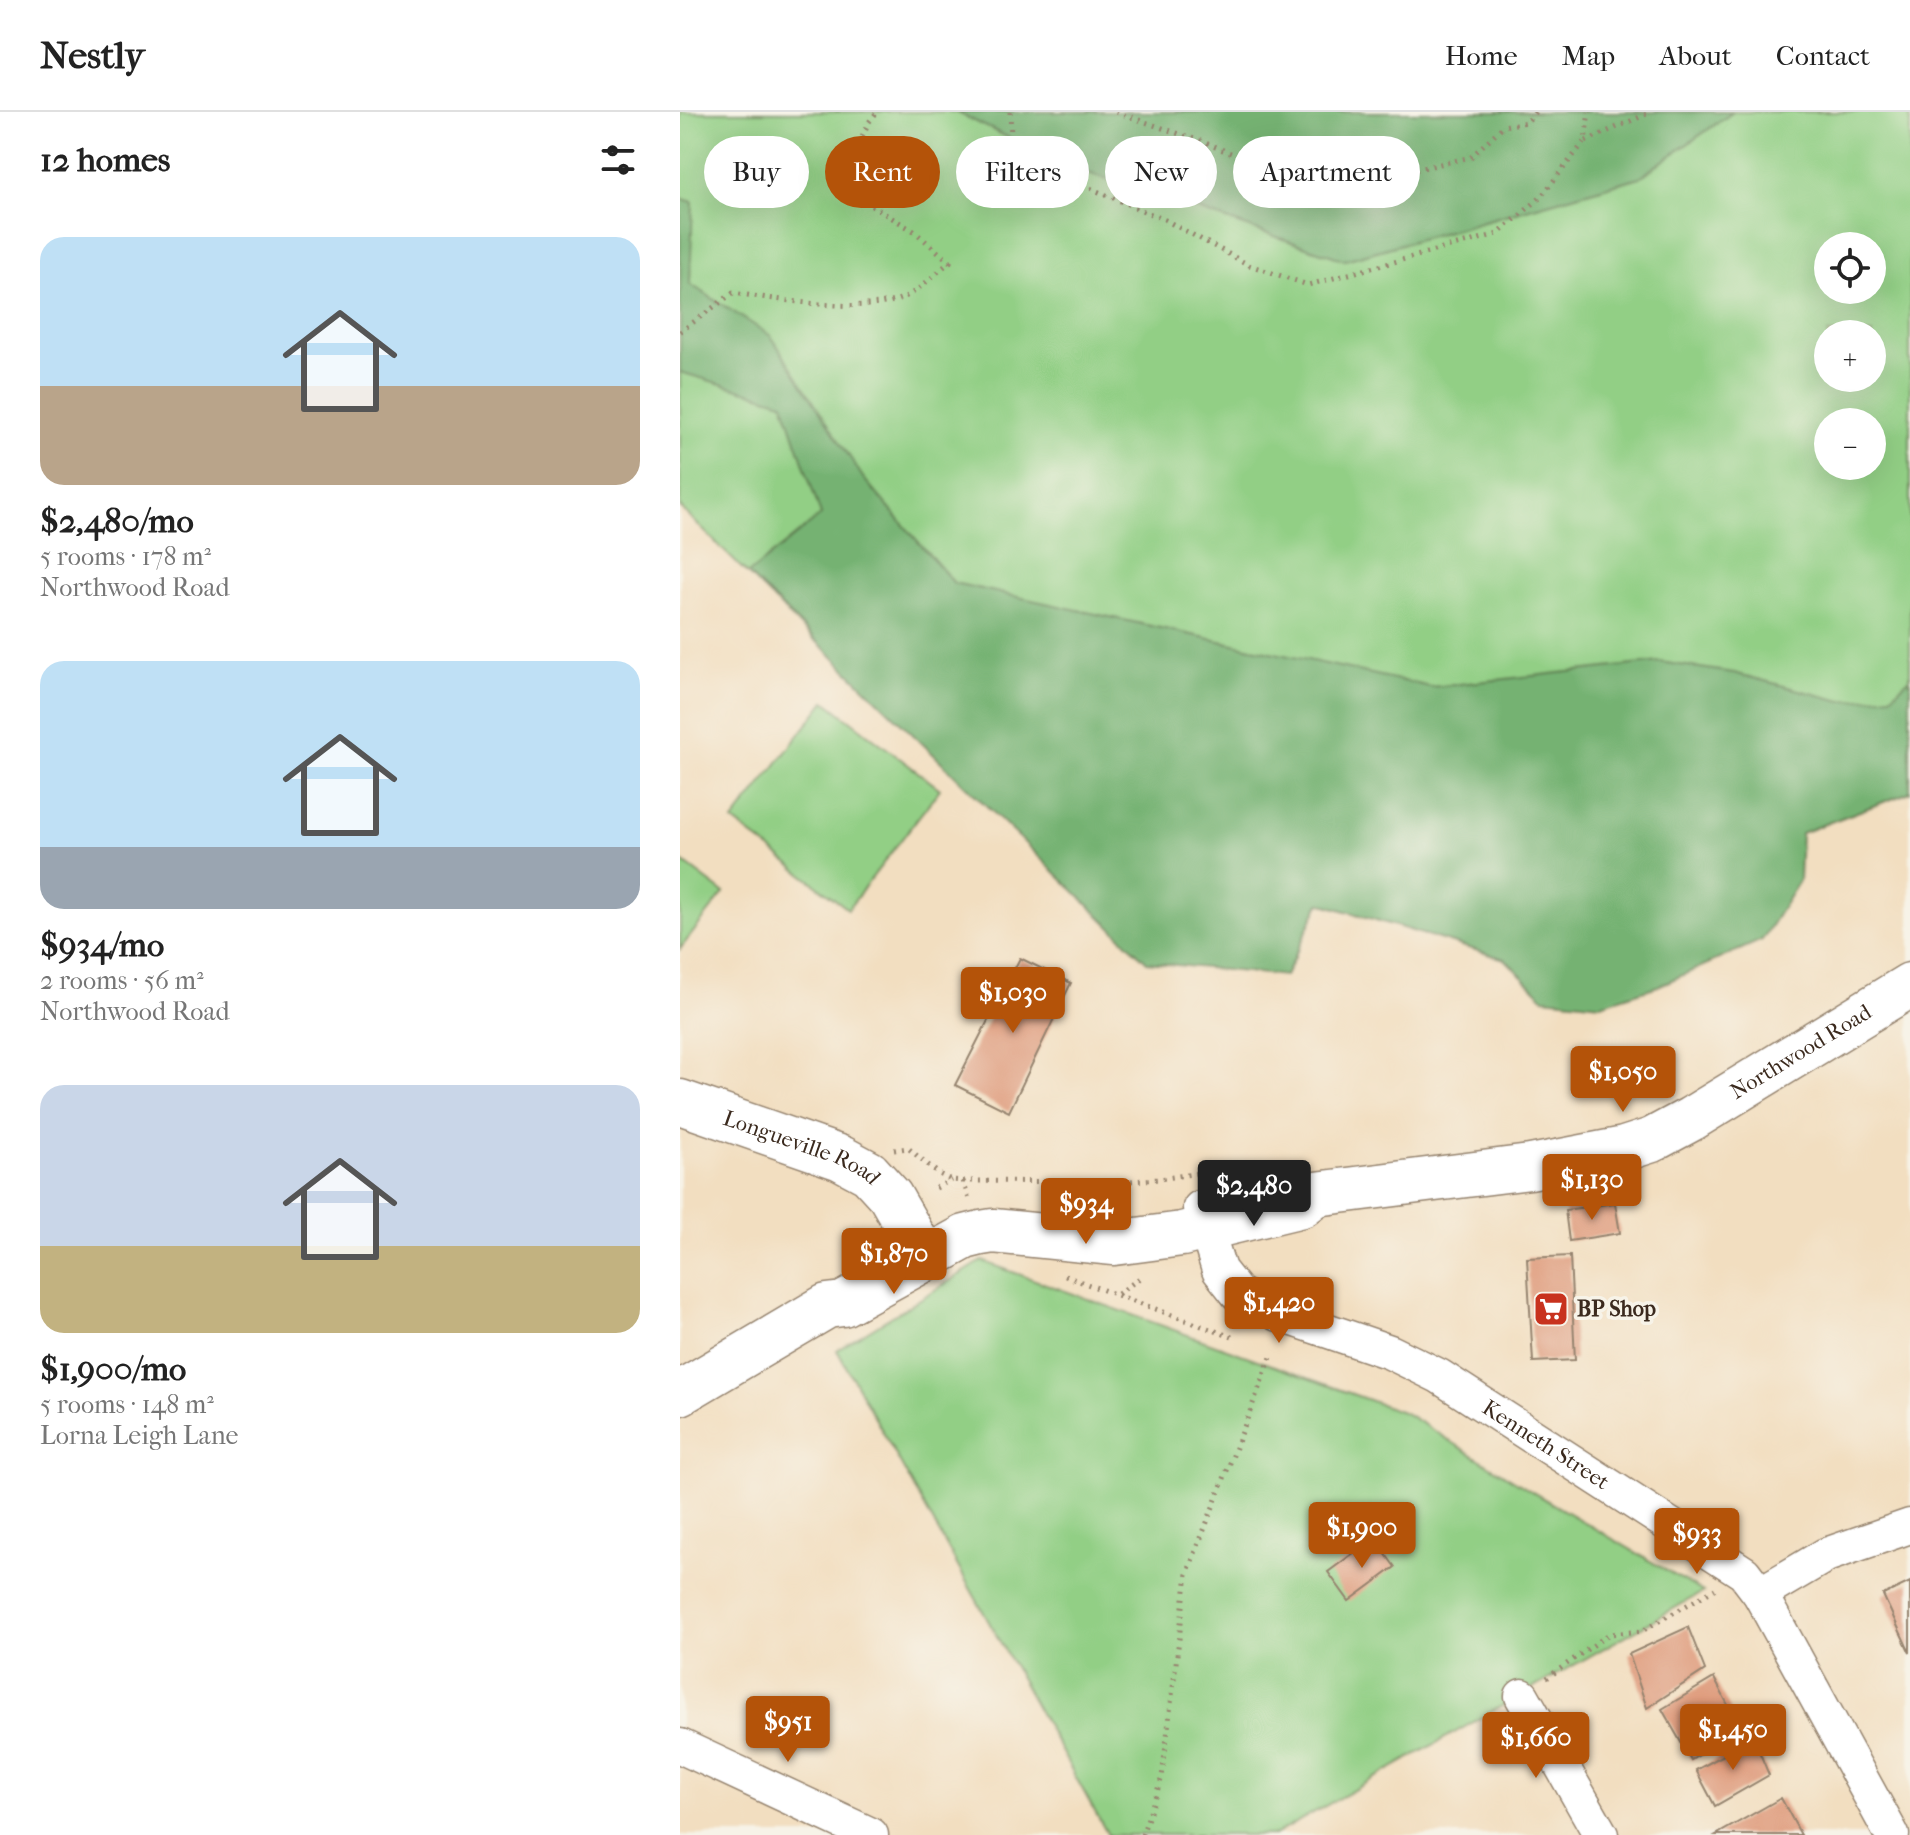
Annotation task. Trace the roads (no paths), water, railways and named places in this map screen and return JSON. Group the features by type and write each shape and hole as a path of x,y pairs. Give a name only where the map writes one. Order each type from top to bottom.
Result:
{"main road":[{"name":"Northwood Road","path":"680,1393 827,1306 837,1290 921,1250 956,1218 989,1206 1202,1218 1302,1205 1316,1194 1530,1167 1624,1149 1652,1140 1901,1001"},
{"name":"Longueville Road","path":"680,1102 841,1158 869,1173 890,1196 921,1250"}],"street":[{"name":"Kenneth Street","path":"1202,1218 1219,1270 1228,1284 1253,1304 1390,1352 1428,1369 1752,1583 1892,1835"},
{"path":"1752,1583 1910,1526"},
{"path":"1522,1696 1601,1835"},
{"path":"680,1746 871,1835"}],"place":[{"name":"BP Shop","path":"1551,1309"}]}
